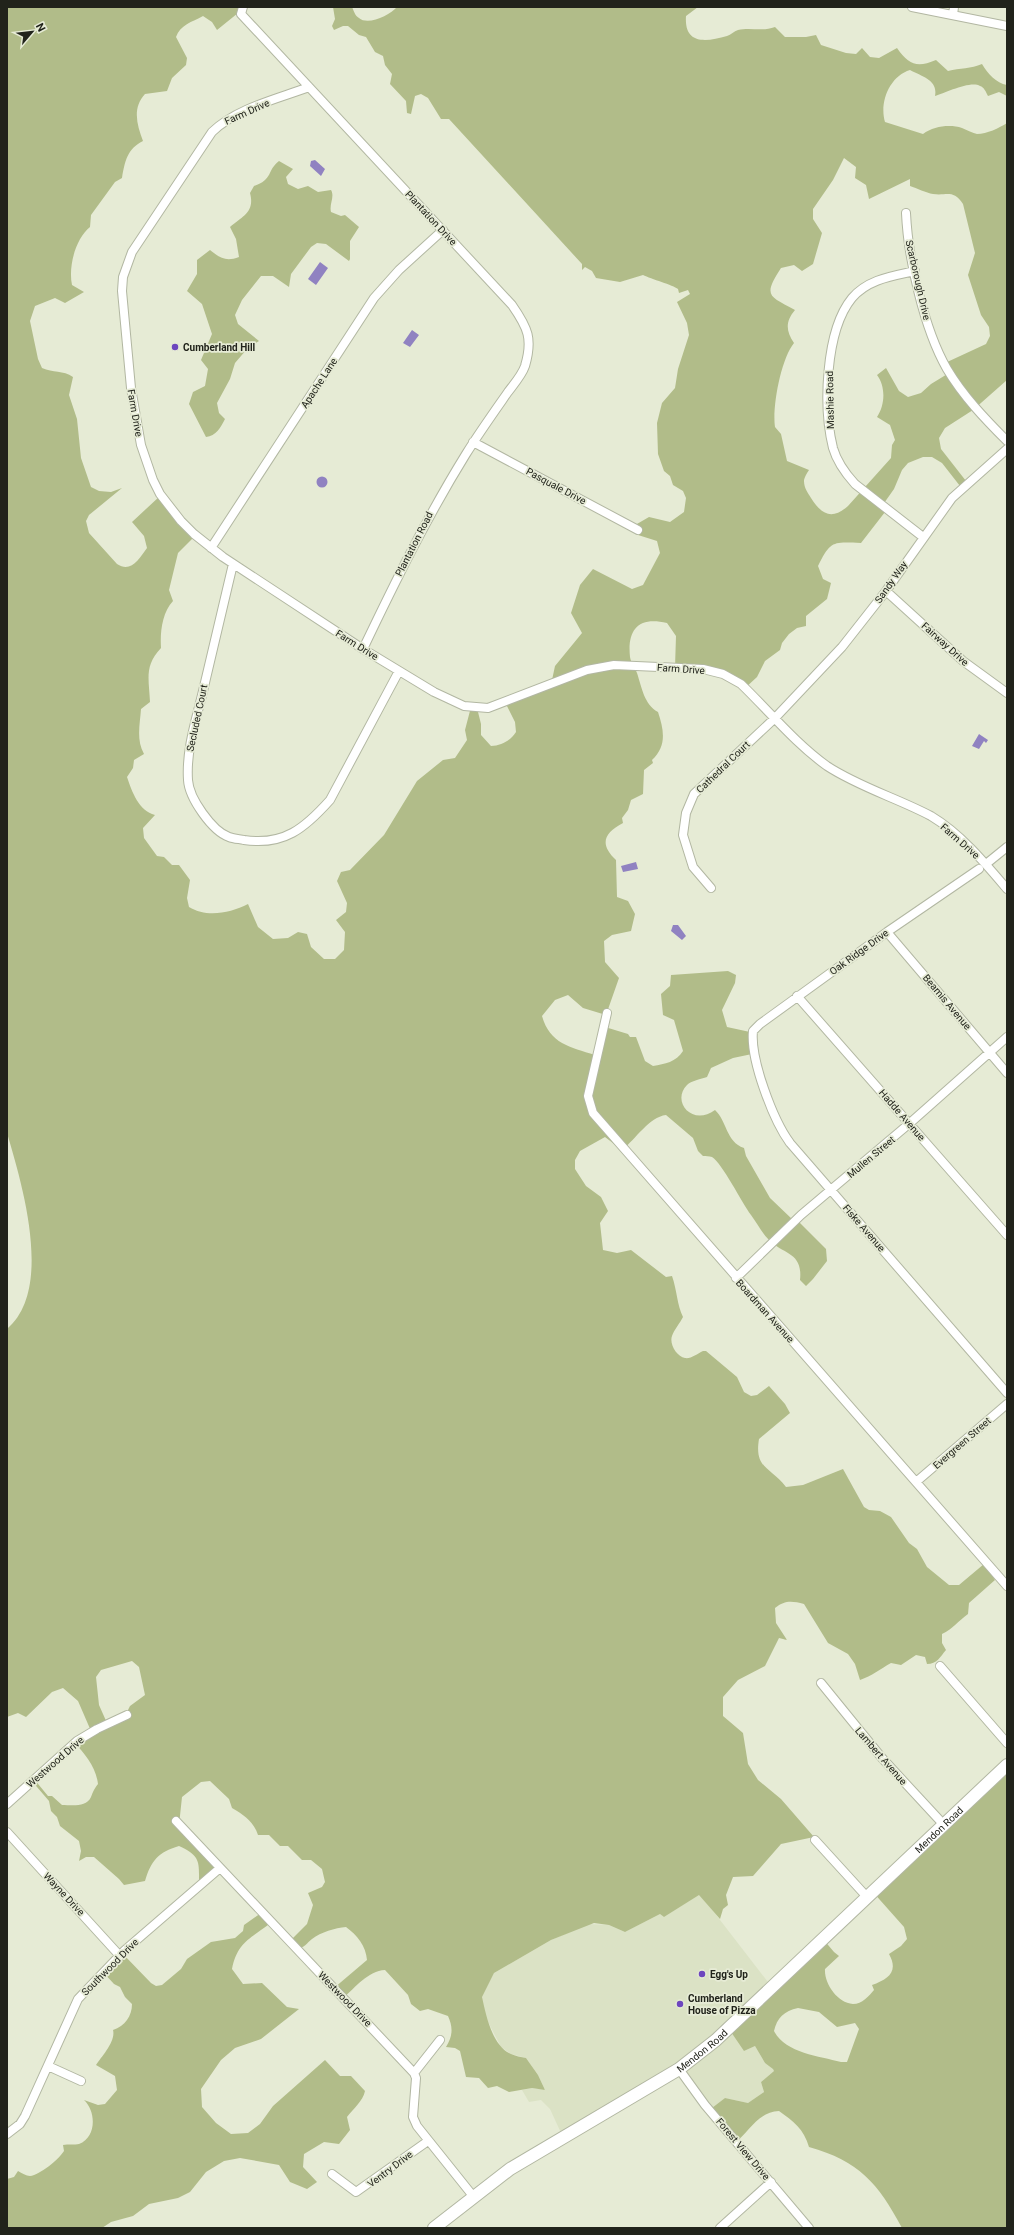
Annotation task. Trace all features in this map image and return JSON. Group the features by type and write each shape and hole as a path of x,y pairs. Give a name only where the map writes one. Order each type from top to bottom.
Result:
{"main road":[{"name":"Mendon Road","path":"434,2228 473,2196 510,2169 568,2133 679,2069 716,2040 1007,1765"}],"street":[{"path":"912,7 954,11 1007,26"},
{"name":"Plantation Drive","path":"242,11 310,87 512,305 523,320 529,334 529,351 524,369 473,442"},
{"name":"Farm Drive","path":"310,87 244,112 220,124 212,132 139,241 126,264 123,277 122,306 136,427 153,480 169,507 194,534 233,564 399,671 452,701 475,708 488,708 571,675 600,666 614,665 703,669 723,674 735,680 812,754 828,767 931,817 959,838 986,864 1007,890"},
{"name":"Scarborough Drive","path":"906,213 907,231 915,271 928,322 937,349 947,369 978,411 1007,441"},
{"name":"Apache Lane","path":"211,548 370,304 399,270 443,230"},
{"name":"Mashie Road","path":"915,271 876,281 852,298 838,327 830,363 828,390 830,431 834,448 843,468 855,484 922,537"},
{"name":"Pasquale Drive","path":"473,442 638,530"},
{"name":"Plantation Road","path":"363,649 411,548 473,442"},
{"name":"Sandy Way","path":"775,718 842,647 886,590 922,537 952,498 1007,449"},
{"name":"Secluded Court","path":"233,564 190,746 188,782 198,808 210,822 228,837 256,841 276,841 303,827 316,816 330,800 399,671"},
{"name":"Fairway Drive","path":"886,590 963,662 1007,693"},
{"name":"Cathedral Court","path":"711,888 693,867 685,846 683,824 689,803 701,786 775,718"},
{"path":"986,864 1007,848"},
{"name":"Oak Ridge Drive","path":"752,1045 753,1031 797,996 979,869"},
{"name":"Beamis Avenue","path":"887,932 1007,1073"},
{"name":"Hadde Avenue","path":"797,996 1007,1235"},
{"name":"Boardman Avenue","path":"607,1013 588,1096 592,1113 1007,1586"},
{"name":"Mullen Street","path":"736,1278 801,1215 910,1123 1007,1037"},
{"name":"Fiske Avenue","path":"752,1045 770,1104 782,1133 1007,1393"},
{"name":"Evergreen Street","path":"916,1482 1007,1404"},
{"path":"940,1666 1007,1743"},
{"name":"Lambert Avenue","path":"821,1684 882,1758 944,1825"},
{"name":"Westwood Drive","path":"7,1804 77,1741 97,1729 127,1715"},
{"name":"Westwood Drive","path":"176,1821 414,2073"},
{"name":"Wayne Drive","path":"7,1832 120,1956"},
{"path":"815,1840 867,1897"},
{"name":"Southwood Drive","path":"7,2134 20,2124 37,2092 78,1999 120,1956 220,1868"},
{"path":"440,2040 414,2073 416,2078 413,2117 428,2141 473,2196"},
{"path":"48,2066 81,2081"},
{"name":"Forest View Drive","path":"679,2069 706,2105 809,2228"},
{"name":"Ventry Drive","path":"332,2174 356,2192 428,2141"},
{"path":"720,2228 771,2182"}],"shaded area":[{"path":"315,160 325,169 321,176 310,166 311,161"},
{"path":"320,262 328,268 316,285 308,279"},
{"path":"412,330 419,335 410,347 403,343"},
{"path":"322,476 326,478 328,482 326,486 322,488 318,486 316,482 318,478"},
{"path":"979,734 988,740 986,743 984,741 979,749 972,746"},
{"path":"636,862 638,869 623,872 621,866"},
{"path":"673,925 678,925 686,936 682,940 671,931"},
{"path":"700,1894 771,1986 744,2051 755,2046 765,2063 773,2068 774,2071 761,2082 764,2092 748,2103 725,2098 707,2112 674,2071 562,2135 550,2109 541,2100 529,2102 522,2090 532,2088 545,2090 538,2075 526,2058 511,2054 501,2047 486,2018 481,1997 494,1973 551,1940 589,1924 609,1925 625,1932 660,1914 664,1917"}],"green space":[{"path":"7,7 242,7 243,9 217,30 212,22 203,16 187,24 180,30 176,37 187,58 186,65 172,78 167,91 145,94 141,99 138,105 137,117 143,141 130,152 122,178 115,182 91,215 90,227 81,238 74,253 71,269 72,285 84,292 65,303 55,298 35,306 30,321 38,359 42,368 50,371 65,373 73,377 69,395 77,419 81,458 91,487 99,491 111,492 122,488 89,515 86,521 89,533 117,564 126,567 131,566 138,560 147,548 144,536 132,522 160,496 194,537 178,553 169,590 173,601 166,611 162,623 161,648 152,661 150,667 150,702 141,709 139,738 144,754 134,760 133,768 127,777 131,789 140,805 149,813 155,815 143,828 144,838 157,856 164,857 172,865 179,865 190,880 187,898 189,907 203,912 218,913 234,910 248,904 258,927 273,939 288,938 298,932 307,934 311,947 324,959 335,959 344,950 345,932 336,920 346,912 347,903 337,881 341,872 350,870 384,835 417,781 443,760 455,758 467,740 465,730 471,707 477,708 481,724 481,735 491,746 502,744 511,738 516,732 515,722 505,702 552,680 555,666 582,633 571,613 580,585 593,569 632,589 643,585 660,553 657,541 638,535 630,528 649,517 670,522 684,512 686,498 683,491 673,485 670,476 664,471 658,454 657,423 662,403 675,388 678,369 689,335 687,323 677,302 690,294 688,290 679,293 678,289 675,287 643,275 620,282 596,278 592,271 585,267 582,270 582,264 449,119 441,119 428,98 421,94 415,96 411,114 407,113 406,101 390,84 392,74 385,65 383,56 375,52 366,37 359,35 348,26 343,26 334,30 332,26 335,19 333,7 352,7 358,17 368,21 384,16 397,7 698,7 686,16 686,25 693,37 698,39 704,40 719,38 743,29 766,29 775,27 785,37 806,37 816,35 821,45 846,53 856,54 862,48 870,57 879,58 897,48 905,58 914,63 924,64 936,60 948,71 974,67 982,64 993,78 1007,85 1007,96 999,92 988,96 983,87 971,85 935,96 934,86 932,83 910,70 903,73 892,84 885,98 884,106 885,122 923,134 932,129 947,126 962,128 975,134 981,134 1007,123 1007,380 973,410 945,428 939,438 941,449 966,481 960,486 942,463 932,457 923,457 908,463 902,470 894,489 882,506 885,512 861,543 834,544 826,551 818,566 823,579 831,583 827,599 806,616 806,626 797,628 789,634 782,643 780,650 765,661 757,677 744,689 727,678 675,667 676,636 667,623 649,621 642,623 633,632 630,657 647,700 653,709 658,712 662,725 663,738 657,755 652,760 653,763 644,770 643,794 631,800 628,810 622,818 623,823 612,831 606,839 607,849 616,860 617,897 628,901 635,914 631,931 612,935 604,941 605,962 619,978 606,1015 583,1008 568,995 555,1000 542,1016 550,1033 556,1039 569,1047 595,1055 605,1027 628,1034 630,1037 636,1037 645,1061 653,1066 674,1060 683,1051 674,1020 663,1015 661,994 670,986 671,975 728,971 736,975 735,983 722,1010 727,1027 750,1032 752,1054 733,1058 711,1068 707,1077 687,1085 681,1098 686,1110 692,1114 699,1116 715,1110 730,1136 738,1145 744,1148 746,1156 770,1198 793,1220 796,1219 826,1249 827,1261 806,1286 800,1280 799,1264 791,1255 775,1245 766,1237 721,1167 712,1157 703,1156 698,1151 693,1138 666,1115 648,1124 622,1150 605,1137 580,1151 575,1160 575,1169 586,1186 601,1197 608,1211 600,1223 603,1250 617,1253 631,1250 666,1277 672,1276 679,1308 683,1317 671,1339 674,1350 679,1355 685,1358 690,1358 703,1351 706,1351 737,1377 744,1392 751,1396 757,1395 769,1386 785,1404 790,1413 759,1439 758,1449 761,1462 786,1487 803,1485 843,1469 864,1507 869,1510 880,1511 891,1517 909,1543 917,1549 927,1567 949,1585 959,1585 984,1564 995,1580 969,1603 968,1614 942,1634 942,1643 946,1650 936,1661 927,1664 925,1657 916,1655 901,1665 891,1663 860,1680 855,1664 848,1654 828,1643 804,1604 789,1602 775,1608 776,1623 787,1640 779,1638 765,1666 738,1680 723,1697 723,1716 743,1733 748,1764 758,1780 781,1799 814,1837 781,1844 753,1876 733,1877 726,1895 728,1905 723,1909 720,1919 699,1895 664,1917 660,1914 625,1932 609,1925 594,1923 551,1940 494,1973 482,1997 491,2029 504,2050 513,2055 526,2058 538,2075 545,2090 532,2088 509,2092 497,2086 488,2088 479,2078 466,2077 460,2051 455,2048 446,2047 452,2032 448,2016 428,2009 420,2011 411,2004 408,1995 385,1970 368,1976 343,1998 334,1988 367,1960 363,1946 354,1934 346,1927 333,1929 320,1934 304,1946 297,1949 290,1941 307,1924 313,1905 308,1893 322,1887 325,1882 322,1869 311,1860 302,1860 288,1846 280,1846 269,1835 258,1835 254,1826 244,1816 232,1808 229,1799 210,1781 201,1782 182,1797 179,1825 217,1866 199,1884 197,1860 191,1853 179,1846 166,1851 156,1858 145,1881 124,1885 94,1857 86,1857 79,1861 81,1851 79,1841 60,1826 57,1817 51,1811 49,1801 31,1780 34,1779 48,1796 52,1796 62,1805 78,1805 86,1803 89,1801 98,1784 92,1766 74,1742 91,1731 78,1701 63,1688 52,1692 26,1717 18,1713 7,1717 7,1329 21,1311 29,1289 32,1263 26,1207 7,1133","holes":["844,158 856,167 855,178 866,185 869,199 910,179 910,186 930,193 950,194 959,199 963,204 975,253 968,275 981,315 989,327 990,336 986,344 945,363 949,373 931,384 921,393 908,397 899,391 886,368 877,375 883,390 882,407 877,417 890,425 895,440 892,445 891,458 848,506 837,513 828,514 823,512 815,504 806,490 804,478 809,470 787,461 781,434 775,427 774,418 778,384 785,360 794,343 789,334 788,323 795,310 780,302 772,295 770,290 781,268 794,265 802,271 813,264 822,233 813,219 813,209 833,180","132,1661 139,1667 145,1695 130,1706 126,1714 107,1723 99,1705 96,1677 101,1670"]},
{"path":"279,161 293,169 286,177 288,184 298,189 308,186 318,192 331,190 331,212 341,216 345,215 359,227 350,241 349,261 326,244 317,243 311,247 291,274 289,287 273,276 261,276 242,300 235,315 238,324 259,341 247,349 235,363 230,379 217,403 219,413 225,419 220,428 213,435 206,437 189,404 193,392 205,386 208,369 201,360 212,334 202,304 187,291 197,274 197,260 210,250 227,259 239,257 236,239 230,227 247,213 251,205 250,193 254,186 260,184 267,178 275,164"},
{"path":"1007,1765 1007,2228 902,2228 884,2198 865,2176 841,2159 809,2147 801,2130 779,2111 772,2112 759,2119 734,2144 708,2111 725,2098 748,2103 764,2092 761,2082 774,2071 773,2069 765,2063 755,2046 744,2051 729,2029 823,1939 839,1956 825,1969 829,1986 837,1996 847,2003 856,2004 868,1997 874,1990 872,1985 883,1980 890,1974 893,1966 889,1954 901,1946 907,1939 904,1927 872,1891","holes":["798,2008 819,2012 837,2027 855,2023 859,2029 847,2062 841,2062 794,2049 779,2038 774,2031 779,2019 789,2011"]},
{"path":"261,1913 267,1918 268,1925 245,1943 237,1954 232,1969 243,1984 262,1983 287,2007 299,2009 261,2039 235,2048 221,2060 201,2089 202,2107 216,2123 231,2134 248,2133 260,2124 273,2106 325,2060 340,2076 351,2076 365,2091 360,2102 347,2117 350,2130 339,2144 324,2142 304,2154 303,2167 317,2182 307,2189 290,2182 279,2165 240,2158 224,2161 206,2172 190,2192 178,2198 149,2204 133,2216 111,2222 102,2228 7,2228 7,2179 14,2177 18,2171 30,2176 39,2173 62,2154 64,2151 63,2145 79,2144 85,2141 92,2130 93,2124 91,2111 84,2100 98,2105 105,2104 117,2090 115,2076 96,2065 111,2044 113,2030 121,2026 127,2020 131,2013 132,2004 125,1997 120,1987 114,1984 103,1972 122,1953 151,1983 156,1986 162,1985 181,1969 187,1959 211,1942 235,1938 243,1931 244,1925"}],"place":[{"name":"Cumberland Hill","path":"175,347"},
{"name":"Egg's Up","path":"702,1974"},
{"name":"Cumberland House of Pizza","path":"680,2004"}]}
